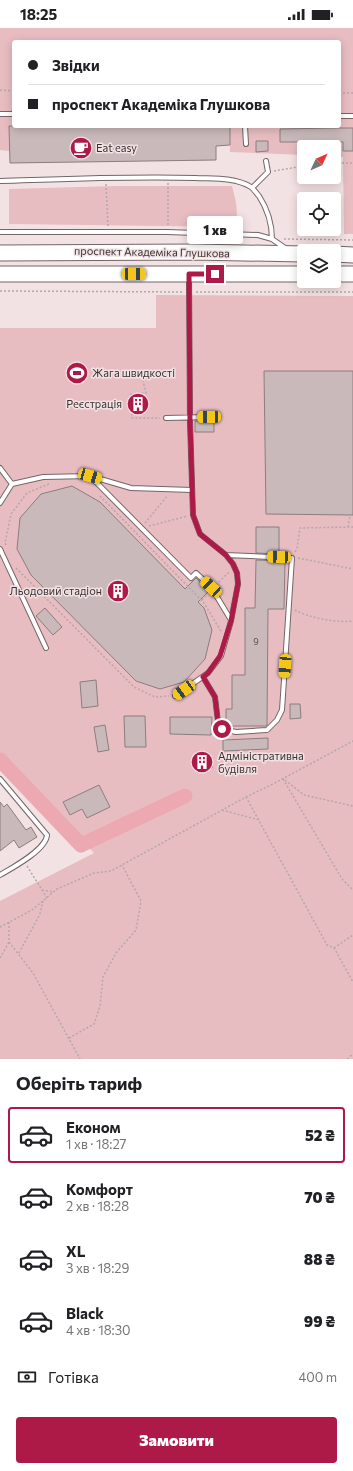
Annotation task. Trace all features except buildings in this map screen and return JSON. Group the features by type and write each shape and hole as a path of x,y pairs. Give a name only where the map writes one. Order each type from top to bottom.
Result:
{"highway":[{"name":"проспект Академіка Глушкова","path":"0,253 187,252 297,254"},
{"path":"341,254 353,255"},
{"name":"проспект Академіка Глушкова","path":"0,274 297,274"},
{"path":"341,274 353,274"}],"lane":[{"path":"0,114 12,114"},
{"path":"341,116 353,116"},
{"path":"245,128 246,144"},
{"path":"252,188 268,172 266,161"},
{"path":"0,181 168,177 223,179 238,182 252,188 269,214 272,239"},
{"path":"0,232 167,232 258,235 272,239 297,253"},
{"path":"175,696 208,673 220,656 227,639 238,584 237,573 234,566 226,555 200,534 193,515 190,418 189,274"},
{"path":"166,418 209,417"},
{"path":"0,468 12,484"},
{"path":"0,503 12,484 43,477 90,476 131,488 192,490"},
{"path":"90,476 191,578 196,573 212,589 231,621"},
{"path":"0,550 46,648"},
{"path":"203,677 215,697 218,722 222,729 236,732 267,730 277,720 282,710 292,558 226,555"},
{"path":"0,779 47,835 44,842 24,861 0,875"}],"path":[{"path":"0,90 12,91"},
{"path":"341,92 353,93"},
{"path":"341,163 353,163"},
{"path":"268,172 297,167"},
{"path":"167,232 168,177"},
{"path":"106,178 108,232"},
{"path":"281,239 353,240"},
{"path":"0,291 353,292"},
{"path":"141,372 146,393 131,394 132,418 166,418"},
{"path":"8,550 5,543 11,514 27,493 54,482"},
{"path":"142,528 173,490"},
{"path":"96,492 202,600 227,639"},
{"path":"142,528 193,515"},
{"path":"348,527 350,515"},
{"path":"353,527 300,528 297,548 292,558 307,559 353,569"},
{"path":"13,565 134,687 155,697 175,696"},
{"path":"202,600 234,566"},
{"path":"289,607 302,614 343,622 353,621"},
{"path":"0,927 32,910 57,889 94,873 111,871 246,797 283,779 353,741"},
{"path":"283,779 304,795 353,806"},
{"path":"283,779 342,879 353,890"},
{"path":"246,797 327,945 334,948 353,982"},
{"path":"222,810 258,820"},
{"path":"24,861 47,898"},
{"path":"69,1038 94,1024 100,1006 103,977 116,953 136,930 141,901 122,865"},
{"path":"42,890 54,892"},
{"path":"19,954 40,914 43,901"},
{"path":"0,958 9,942 9,922"},
{"path":"334,948 353,935"},
{"path":"9,942 33,973 80,1059"},
{"path":"347,1059 353,1054"}],"shaded area":[{"path":"0,28 353,28 353,234 344,234 343,157 341,157 341,140 297,140 297,155 230,152 230,145 216,146 216,160 10,163 9,151 0,150"},
{"path":"114,186 232,186 235,196 237,217 235,227 9,224 9,189"},
{"path":"156,295 353,296 353,1059 0,1059 0,901 94,853 0,755 0,328 156,328"}],"waterway":[{"path":"0,760 81,845 185,796"}],"place":[{"name":"Eat easy","path":"81,148"},
{"name":"Жага швидкості","path":"77,373"},
{"name":"Реєстрація","path":"138,404"},
{"name":"Льодовий стадіон","path":"118,591"},
{"name":"Адміністративна будівля","path":"202,762"}],"route":[{"path":"215,274 189,274 190,422 193,515 200,534 226,555 233,564 237,573 238,584 227,639 220,656 208,673 203,677 215,697 218,722 222,729"}]}
